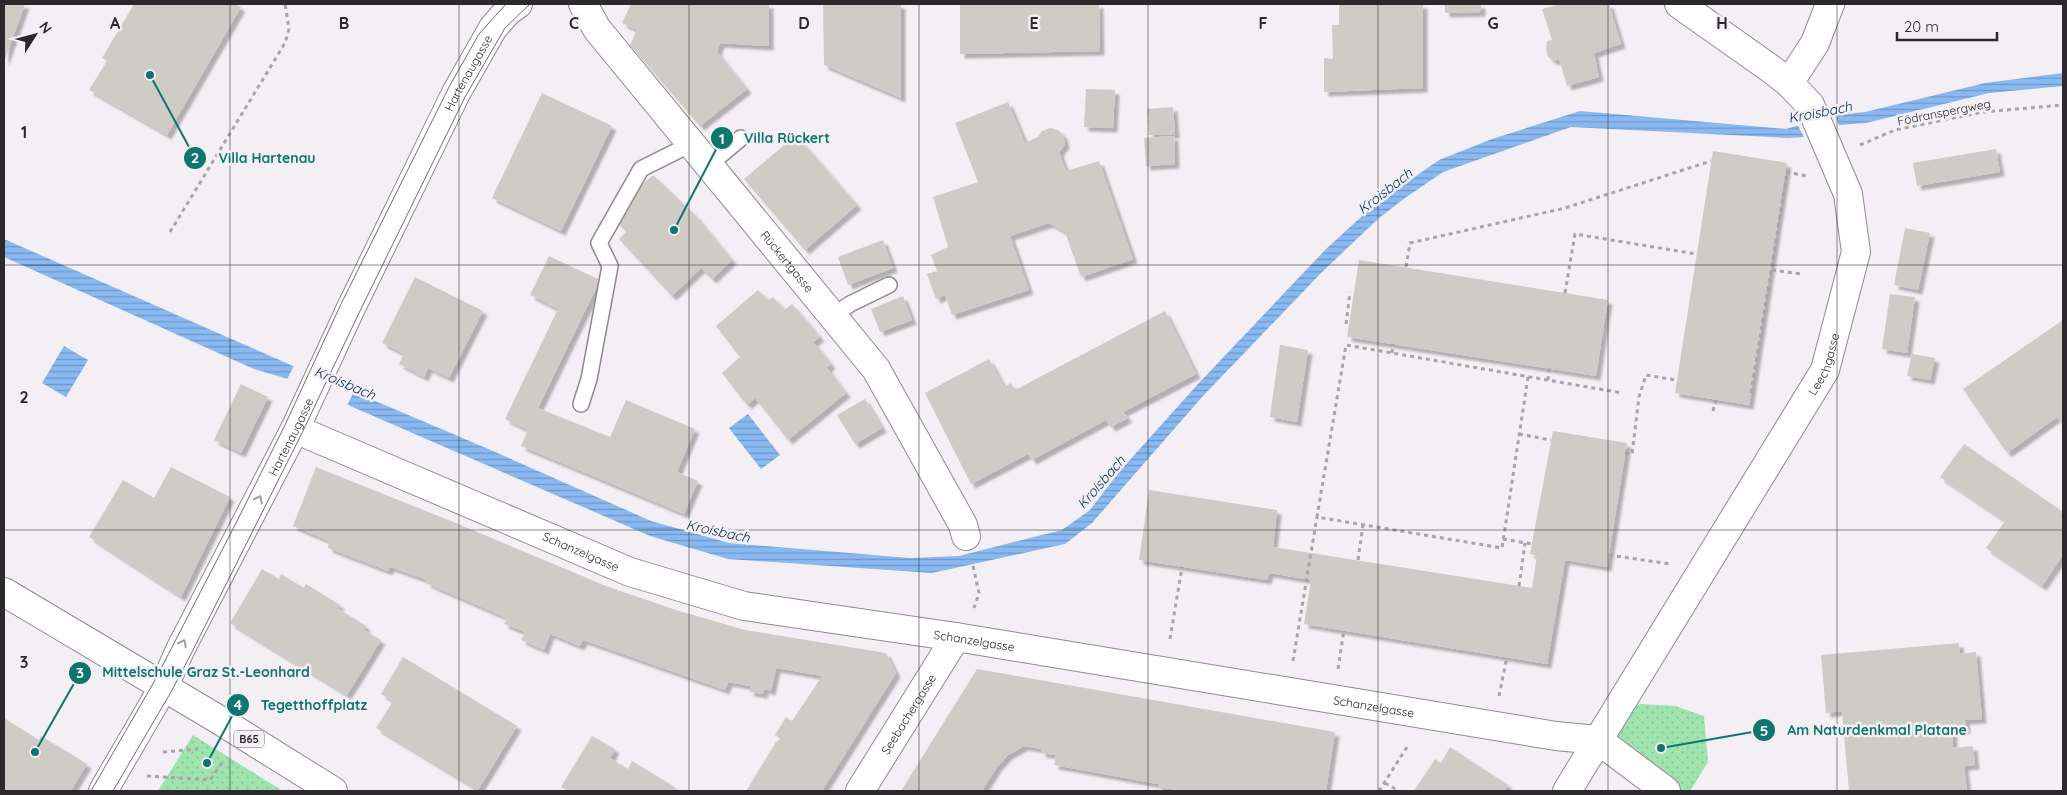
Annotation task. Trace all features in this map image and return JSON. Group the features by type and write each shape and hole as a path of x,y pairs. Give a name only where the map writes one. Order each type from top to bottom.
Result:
{"street":[{"name":"Hartenaugasse","path":"103,791 163,688 181,648 295,429 324,364 469,68 493,28 507,12 518,4"},
{"name":"Rückertgasse","path":"583,4 597,29 876,368 963,525 966,536"},
{"name":"Leechgasse","path":"1567,791 1825,370 1856,252 1848,194 1810,105 1789,83 1679,4"},
{"path":"1789,83 1815,42 1830,4"},
{"name":"Schanzelgasse","path":"295,429 630,572 744,606 956,637 1556,736 1598,740"},
{"name":"B65","path":"4,592 333,791"},
{"name":"Seebachergasse","path":"860,791 956,637"},
{"path":"1598,740 1666,791"}],"lane":[{"path":"709,165 741,138"},
{"path":"581,404 589,379 610,266 598,243 641,169 663,160 691,144"},
{"path":"833,316 850,304 889,286"}],"path":[{"path":"170,232 285,43 289,29 285,4"},
{"name":"Födranspergweg","path":"1829,150 1895,130 1983,112 2063,105"},
{"path":"1406,267 1410,243 1565,208 1711,161"},
{"path":"1751,393 1787,173"},
{"path":"1565,293 1575,234 1696,254"},
{"path":"1771,269 1801,274"},
{"path":"1346,324 1350,292"},
{"path":"1392,344 1392,353"},
{"path":"1293,661 1346,345 1622,393"},
{"path":"1548,380 1549,368"},
{"path":"1625,453 1632,454 1639,397 1646,375 1676,380"},
{"path":"1317,517 1502,548 1528,377"},
{"path":"1713,411 1716,400"},
{"path":"1520,434 1551,440"},
{"path":"1358,560 1363,525"},
{"path":"1503,539 1532,544"},
{"path":"1518,586 1525,543"},
{"path":"1609,555 1673,564"},
{"path":"1170,639 1182,567"},
{"path":"977,588 979,593"},
{"path":"1338,669 1344,630"},
{"path":"1499,697 1507,656"},
{"path":"1379,791 1410,743"},
{"path":"154,752 198,749"},
{"path":"141,776 210,780 222,763"},
{"path":"1385,783 1399,791"}],"green space":[{"path":"1640,704 1675,706 1704,716 1708,762 1690,791 1672,791 1604,739 1619,716"},
{"path":"193,735 283,791 158,791"}],"water":[{"name":"Kroisbach","path":"2063,73 2063,86 1989,93 1866,123 1839,125 1804,137 1788,138 1571,127 1443,172 1379,218 1322,272 1202,397 1092,523 1065,544 932,573 728,559 650,536 288,379 254,369 4,257 4,239 651,521 729,543 910,558 959,556 1062,530 1090,510 1119,472 1198,384 1325,250 1373,206 1439,160 1492,139 1580,111 1786,129 1835,115 1865,112 1985,83"},
{"path":"64,346 88,360 66,397 42,383"},
{"path":"748,414 780,455 761,469 729,428"}],"pier":[{"path":"1834,112 1840,128 1805,139 1796,122"},
{"path":"295,364 355,389 346,408 286,381"}],"building":[{"path":"4,4 25,4 4,62"},
{"path":"134,4 235,4 241,7 167,135 89,90 107,61 102,58"},
{"path":"631,4 769,4 769,46 720,43 717,52 747,89 700,126 630,45 637,30 622,23"},
{"path":"823,4 901,4 901,98 824,65"},
{"path":"960,4 1099,4 1100,51 960,54"},
{"path":"1339,4 1423,4 1423,88 1324,92 1324,58 1333,59 1332,25 1339,25"},
{"path":"1445,4 1481,4 1481,12 1445,13"},
{"path":"1560,4 1609,4 1621,44 1594,53 1599,77 1567,86 1559,59 1554,61 1548,57 1547,41 1552,40 1542,9"},
{"path":"1086,89 1115,90 1113,128 1084,127"},
{"path":"542,93 612,126 561,231 492,198"},
{"path":"1008,102 1025,143 1038,137 1042,131 1050,128 1058,130 1063,135 1065,144 1059,152 1066,171 1099,161 1133,259 1081,277 1065,232 1049,223 1010,236 1029,290 952,315 945,295 936,299 927,274 937,271 931,255 948,247 933,197 978,182 955,123"},
{"path":"1173,107 1175,134 1149,135 1147,109"},
{"path":"796,135 857,205 805,250 744,179"},
{"path":"1174,136 1175,164 1146,166 1144,138"},
{"path":"1996,149 2000,172 1917,186 1913,163"},
{"path":"1713,151 1787,163 1749,405 1675,393"},
{"path":"653,175 696,216 732,260 712,279 701,268 672,296 619,239 626,232 615,219 639,187"},
{"path":"1905,228 1930,233 1918,290 1894,285"},
{"path":"883,240 893,268 848,285 838,257"},
{"path":"549,256 600,280 538,408 610,437 626,400 695,429 677,472 698,481 684,514 521,446 528,430 505,419 558,309 530,295"},
{"path":"1359,260 1608,300 1596,376 1347,337"},
{"path":"415,277 483,311 449,378 428,368 424,377 399,364 404,354 382,343"},
{"path":"758,290 768,300 773,297 784,310 792,304 820,337 813,342 831,364 827,368 846,393 788,440 755,398 747,405 722,373 740,357 716,326"},
{"path":"1890,294 1915,297 1907,353 1882,349"},
{"path":"903,296 912,320 880,332 871,309"},
{"path":"1165,311 1196,374 1123,412 1128,418 1111,427 1106,420 1032,460 1028,454 971,484 925,393 989,359 1004,387 1011,383 1015,390"},
{"path":"2063,320 2063,426 2057,417 2007,453 1963,389"},
{"path":"1280,345 1308,350 1297,422 1270,417"},
{"path":"1912,354 1935,358 1930,380 1907,376"},
{"path":"241,384 268,397 241,453 214,440"},
{"path":"865,399 882,428 855,444 837,415"},
{"path":"1553,431 1627,443 1607,567 1565,560 1547,664 1304,624 1311,580 1269,573 1267,580 1139,560 1149,490 1277,510 1273,547 1532,588 1537,556 1530,554"},
{"path":"1964,444 2063,512 2060,517 2063,519 2063,555 2042,586 1986,548 2005,521 1940,477"},
{"path":"171,467 230,497 181,597 89,537 123,480 154,498"},
{"path":"316,467 606,586 676,610 745,630 886,653 896,673 822,791 746,791 776,742 781,739 775,735 786,717 792,721 822,676 776,668 771,691 764,689 763,694 750,692 750,686 728,682 725,690 583,640 580,646 550,634 544,650 521,640 525,632 504,624 507,618 426,583 427,580 390,567 388,571 328,548 329,541 293,526"},
{"path":"262,569 279,579 281,574 304,588 306,584 340,605 337,608 366,626 364,630 381,640 347,695 230,623"},
{"path":"1959,643 1960,654 1976,652 1982,719 1965,720 1966,729 1953,730 1953,748 1973,746 1975,765 1964,766 1967,791 1849,791 1842,711 1826,713 1821,655"},
{"path":"403,657 517,726 478,790 376,728 393,701 381,694"},
{"path":"977,669 1335,732 1326,791 1185,791 1158,787 1158,784 1054,765 1056,755 1041,753 1042,749 1024,746 1008,755 997,767 982,791 901,791"},
{"path":"4,718 39,740 41,736 87,764 71,791 4,791"},
{"path":"592,736 615,749 610,758 628,769 632,761 676,788 674,791 568,791 561,787"},
{"path":"1450,747 1508,785 1504,791 1414,791 1435,759 1441,763"}],"tram line":[{"path":"91,791 154,682 235,525 285,425 341,304 449,87 479,34 506,4"},
{"path":"113,791 190,656 302,433 465,97 505,28 530,4"}],"place":[{"name":"Villa Hartenau","path":"150,75"},
{"name":"Villa Rückert","path":"674,230"},
{"name":"Am Naturdenkmal Platane","path":"1661,748"},
{"name":"Mittelschule Graz St.-Leonhard","path":"35,752"},
{"name":"Tegetthoffplatz","path":"207,763"}]}
